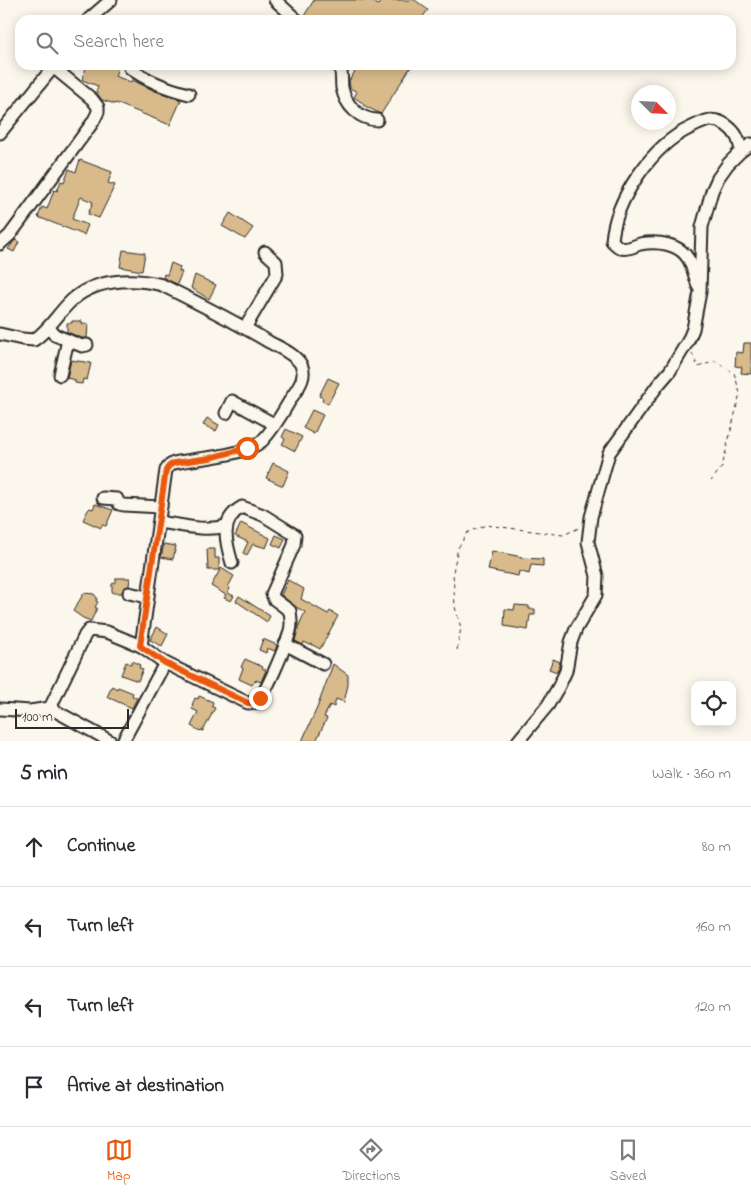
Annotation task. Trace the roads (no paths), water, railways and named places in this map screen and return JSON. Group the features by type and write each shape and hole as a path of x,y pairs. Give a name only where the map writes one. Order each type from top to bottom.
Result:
{"street":[{"path":"94,15 111,0"},
{"path":"275,0 292,15"},
{"path":"0,133 51,70"},
{"path":"0,244 10,235 93,122 98,112 98,107 92,100 58,70"},
{"path":"133,70 174,90 189,94"},
{"path":"341,70 342,90 356,113 367,119 377,120"},
{"path":"518,741 548,705 559,686 566,671 571,642 576,629 593,604 596,595 597,576 588,542 591,517 609,452 670,371 688,340 692,329 700,292 702,228 712,191 728,164 746,148 736,133 720,122 711,120 704,121 678,134 658,150 646,165 625,200 615,220 612,241 621,248 628,249 648,243 662,243 675,246 689,260 700,292"},
{"path":"245,328 277,274 276,262 265,252"},
{"path":"0,334 34,340 49,328 71,301 82,293 106,283 147,281 162,285 245,328 292,355 304,370 303,378 298,388 260,442 247,448 210,458 174,463 166,470 140,646"},
{"path":"49,328 55,335 82,346 87,345"},
{"path":"60,376 68,340"},
{"path":"226,413 232,401 274,424"},
{"path":"103,498 116,499 119,504 161,508"},
{"path":"50,708 89,630 107,632 140,646 165,663 248,703 255,703 269,682 290,630 292,619 290,611 274,599 272,594 294,545 295,535 264,515 242,507 237,510 226,526 227,545 232,563"},
{"path":"159,522 206,528 226,526"},
{"path":"129,593 147,597"},
{"path":"285,644 323,664"},
{"path":"123,741 165,663"},
{"path":"0,709 30,711 50,708 110,741"}]}
